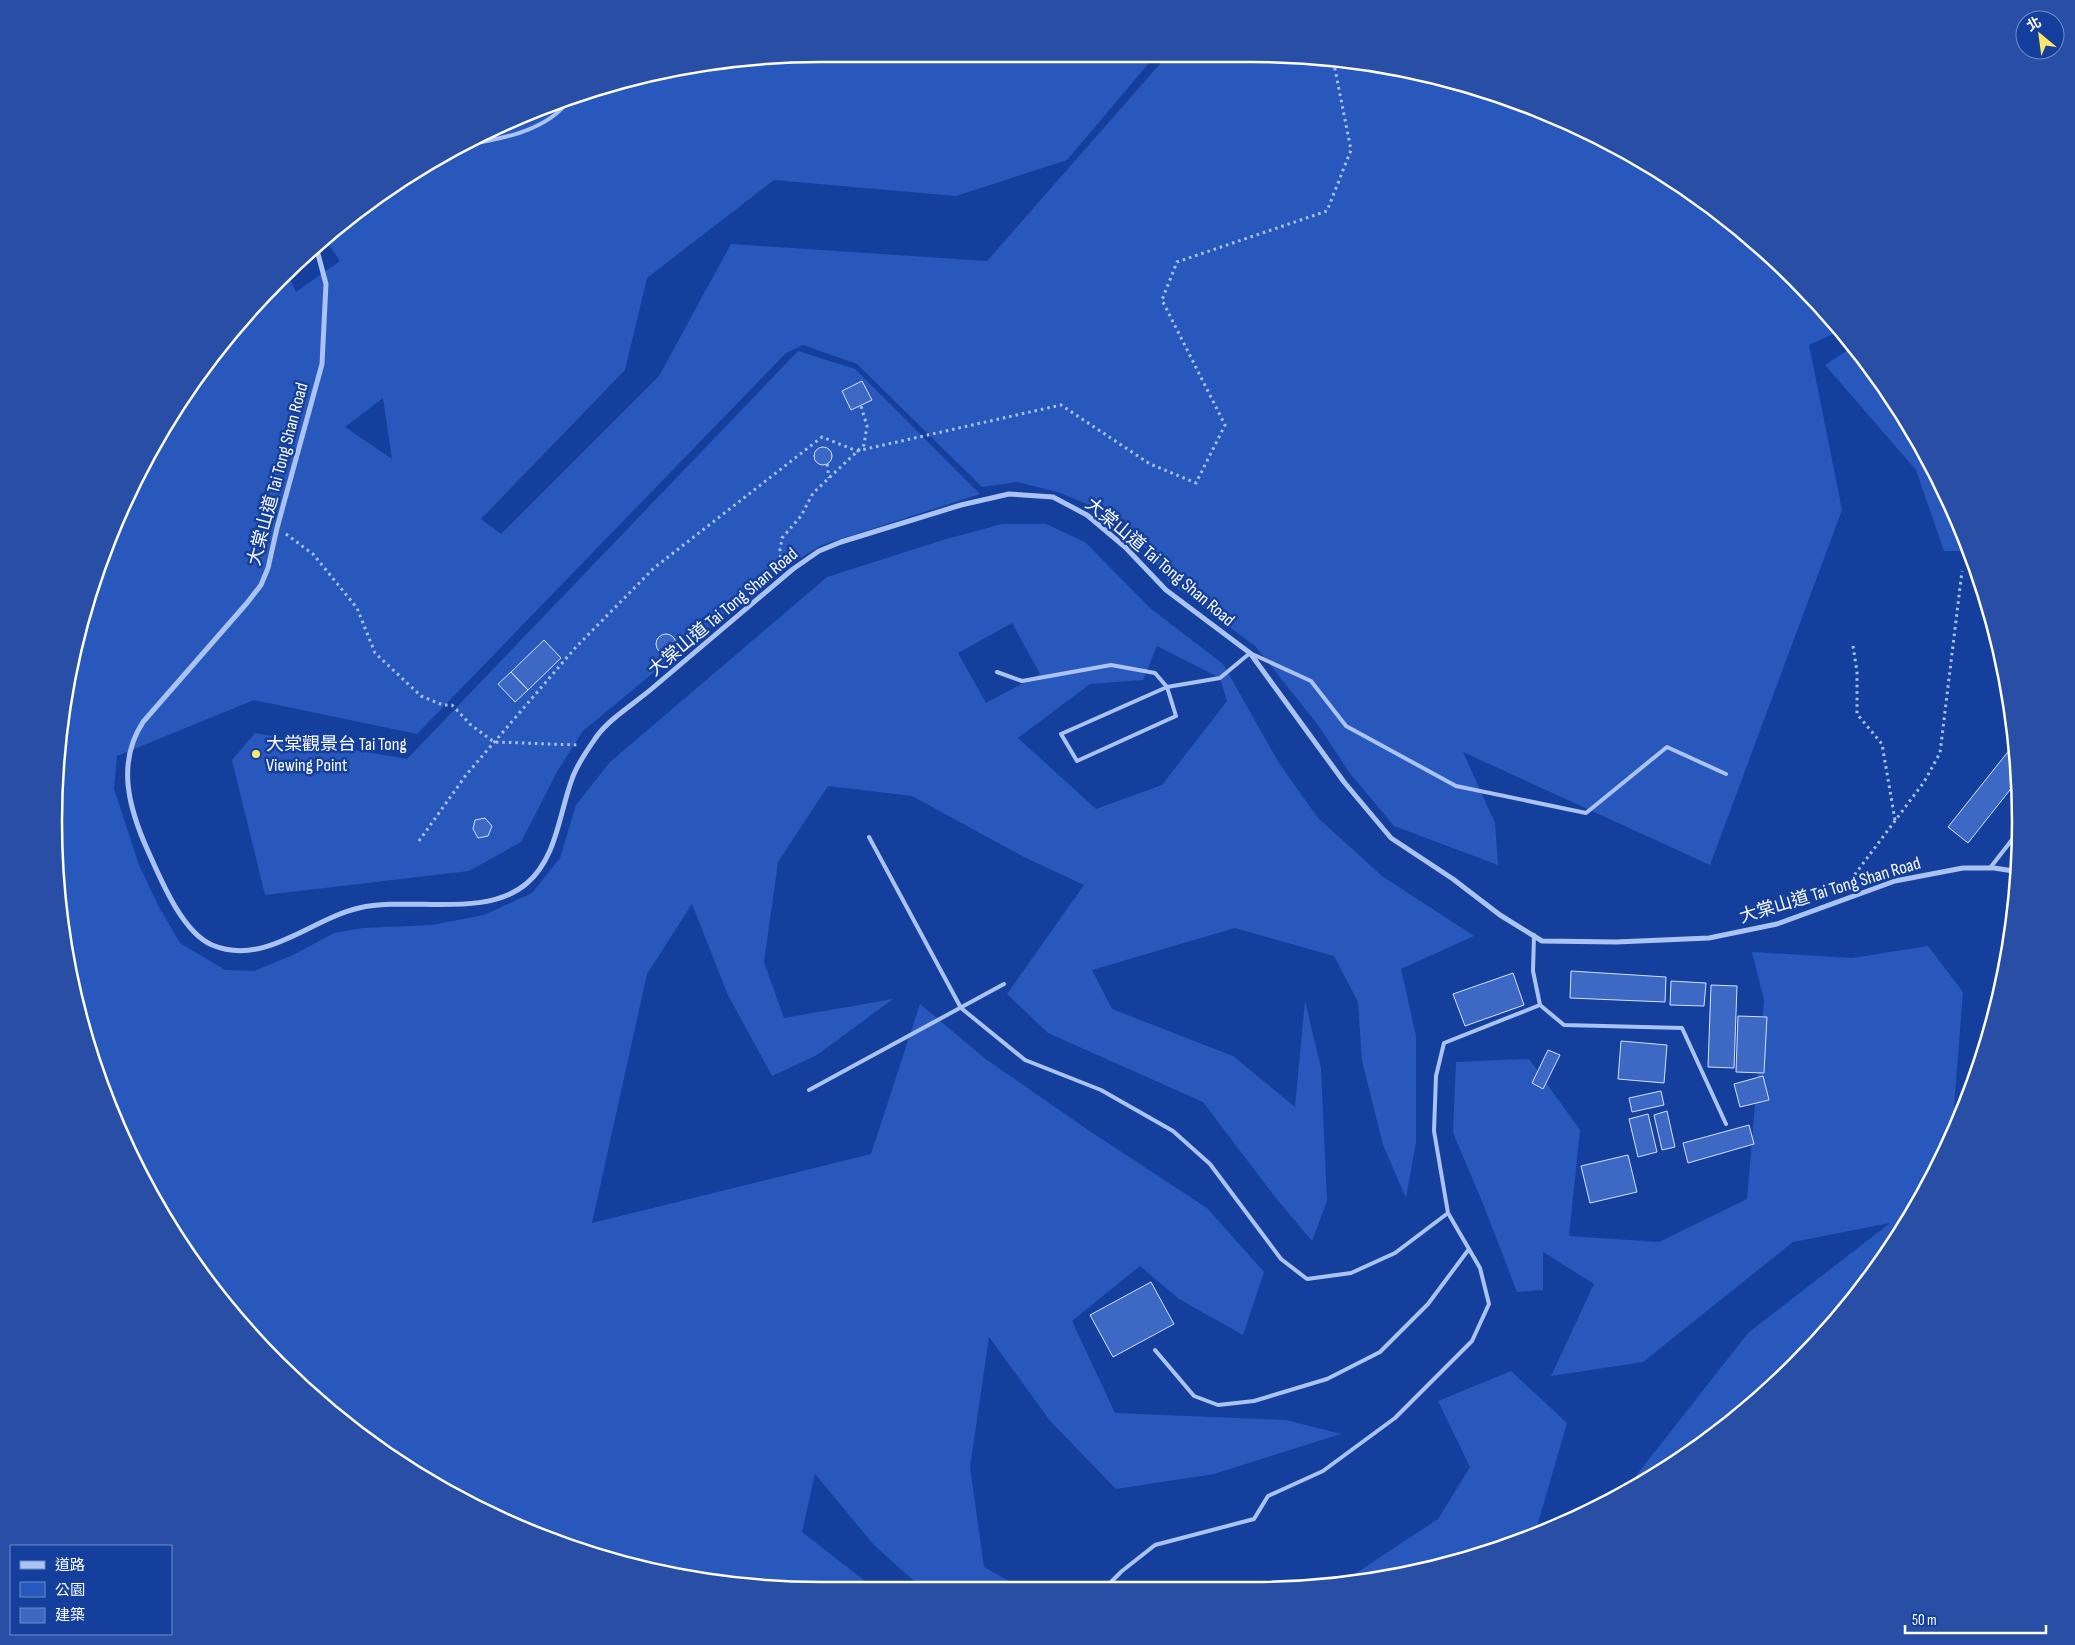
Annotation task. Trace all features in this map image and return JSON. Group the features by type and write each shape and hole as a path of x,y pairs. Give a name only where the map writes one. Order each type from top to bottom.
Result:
{"street":[{"name":"大棠山道 Tai Tong Shan Road","path":"318,254 326,284 322,364 277,528 268,568 256,591 149,714 138,730 128,756 127,777 129,795 146,847 181,915 198,937 223,948 255,950 278,943 327,919 362,908 404,904 477,903 514,892 531,880 547,857 556,835 573,777 599,733 793,569 819,551 841,542 961,505 1010,494 1053,497 1087,516 1125,547 1166,590 1250,653 1344,782 1391,838 1453,879 1500,915 1542,941 1616,942 1709,938 1777,924 1895,881 1950,870 1990,868 2011,871"}],"lane":[{"path":"491,139 534,129 563,108"},
{"path":"997,672 1022,681 1111,665 1155,673 1167,687 1176,716 1077,761 1061,734 1167,687 1220,678 1250,653 1311,682 1346,726 1456,786 1586,813 1667,747 1726,774"},
{"path":"869,837 961,1008 1025,1060 1101,1090 1173,1131 1210,1164 1281,1259 1307,1279 1351,1272 1396,1253 1448,1213"},
{"path":"1990,868 2012,840"},
{"path":"1534,935 1533,971 1540,1005 1564,1024 1682,1028 1726,1124"},
{"path":"809,1090 1004,984"},
{"path":"1111,1582 1122,1570 1156,1545 1254,1518 1268,1496 1323,1471 1395,1418 1472,1341 1489,1304 1480,1268 1448,1213 1434,1131 1436,1076 1444,1043 1540,1005"},
{"path":"1155,1350 1194,1396 1218,1406 1254,1401 1327,1379 1380,1352 1428,1304 1469,1249"}],"path":[{"path":"419,841 466,775 494,742 576,647 654,568 822,437 857,451 1061,405 1150,464 1196,483 1225,425 1162,300 1176,262 1327,211 1350,150 1335,67"},
{"path":"781,566 780,550 782,538 801,516 813,493 864,445 867,426 861,406"},
{"path":"827,464 829,478"},
{"path":"277,528 313,554 357,608 375,653 421,696 443,705 452,705 471,725 494,742 585,745 590,747"},
{"path":"1833,904 1924,782 1940,752 1962,572"},
{"path":"1853,646 1857,672 1856,714 1882,744 1895,821"}],"green space":[{"path":"822,62 1150,62 1067,160 956,196 774,180 647,278 625,370 481,519 501,534 659,376 731,244 987,261 1162,62 1302,64 1352,69 1401,77 1449,88 1543,120 1633,164 1675,191 1754,251 1824,321 1834,334 1809,345 1842,510 1710,865 1463,752 1495,823 1498,865 1394,826 1349,772 1318,725 1255,646 1169,582 1125,520 1058,492 1017,482 982,487 857,364 803,345 786,353 417,734 254,700 117,756 114,789 139,865 159,907 180,943 225,970 254,971 293,955 334,933 363,928 432,925 484,915 532,893 560,858 576,805 610,762 827,577 943,540 1002,524 1046,524 1085,542 1150,608 1223,664 1279,763 1318,818 1382,876 1474,936 1401,969 1416,1036 1416,1142 1406,1198 1383,1145 1362,1061 1358,1002 1334,956 1235,928 1092,970 1112,1009 1233,1056 1295,1107 1305,1001 1321,1068 1327,1201 1312,1241 1275,1197 1203,1102 1048,1033 1007,994 1084,885 1024,857 912,796 828,786 778,862 764,962 784,1018 893,999 817,1055 772,1076 728,995 692,904 647,974 592,1223 871,1154 920,1004 987,1060 1088,1130 1207,1208 1264,1272 1243,1335 1179,1299 1140,1266 1072,1321 1115,1413 1286,1420 1341,1434 1214,1474 1116,1489 1051,1422 989,1337 970,1467 984,1567 1011,1582 915,1582 874,1545 815,1474 802,1532 866,1582 773,1581 723,1576 674,1568 626,1557 532,1525 486,1504 442,1481 360,1425 321,1394 251,1324 191,1245 164,1202 141,1159 120,1113 103,1067 88,1019 77,971 69,922 62,822 64,773 69,723 77,674 88,626 120,532 164,442 191,400 251,321 291,280 296,292 340,261 329,245 400,191 442,164 532,120 626,88 674,77 723,69 773,64","holes":["383,398 392,459 345,427","1012,623 1040,674 986,703 958,653","1157,646 1220,678 1227,701 1162,785 1096,809 1018,738 1090,684 1143,680"]},
{"path":"1847,350 1855,360 1884,400 1911,443 1934,486 1962,551 1944,551 1916,470 1825,365"},
{"path":"798,351 855,369 980,494 822,545 769,577 583,731 558,770 521,842 469,871 265,895 232,760 255,733 407,759"},
{"path":"1928,946 1963,992 1955,1113 1934,1159 1911,1202 1884,1245 1824,1324 1754,1394 1675,1454 1632,1481 1748,1333 1890,1223 1793,1242 1643,1362 1551,1376 1594,1284 1543,1252 1543,1290 1517,1292 1453,1133 1456,1062 1529,1059 1580,1130 1569,1236 1659,1242 1747,1199 1764,1000 1752,952 1852,958"},
{"path":"1511,1371 1567,1423 1537,1527 1449,1557 1401,1568 1352,1576 1438,1519 1470,1467 1438,1401"}],"building":[{"path":"862,381 872,400 851,410 842,391"},
{"path":"819,447 827,447 832,452 830,463 819,465 814,460 814,452"},
{"path":"666,634 673,637 676,644 673,651 666,654 659,651 656,644 659,637"},
{"path":"544,640 561,658 528,690 511,672"},
{"path":"511,672 528,690 515,702 498,684"},
{"path":"2009,751 2011,788 1968,843 1948,827"},
{"path":"485,818 492,826 488,836 478,838 473,829 475,820"},
{"path":"1571,971 1666,977 1665,1002 1570,998"},
{"path":"1513,973 1524,1005 1465,1026 1453,994"},
{"path":"1671,981 1706,983 1704,1006 1670,1005"},
{"path":"1711,985 1737,986 1734,1068 1708,1067"},
{"path":"1738,1016 1767,1017 1764,1073 1736,1072"},
{"path":"1621,1041 1667,1045 1664,1083 1618,1079"},
{"path":"1548,1050 1560,1055 1543,1089 1532,1083"},
{"path":"1763,1076 1769,1100 1740,1107 1734,1084"},
{"path":"1661,1091 1664,1105 1632,1112 1629,1098"},
{"path":"1667,1111 1675,1147 1662,1150 1654,1115"},
{"path":"1648,1114 1657,1152 1638,1157 1629,1119"},
{"path":"1749,1125 1754,1144 1688,1163 1683,1143"},
{"path":"1628,1155 1637,1192 1590,1203 1581,1166"},
{"path":"1151,1282 1174,1324 1113,1357 1090,1315"}],"place":[{"name":"大棠觀景台 Tai Tong Viewing Point","path":"256,754"}]}
